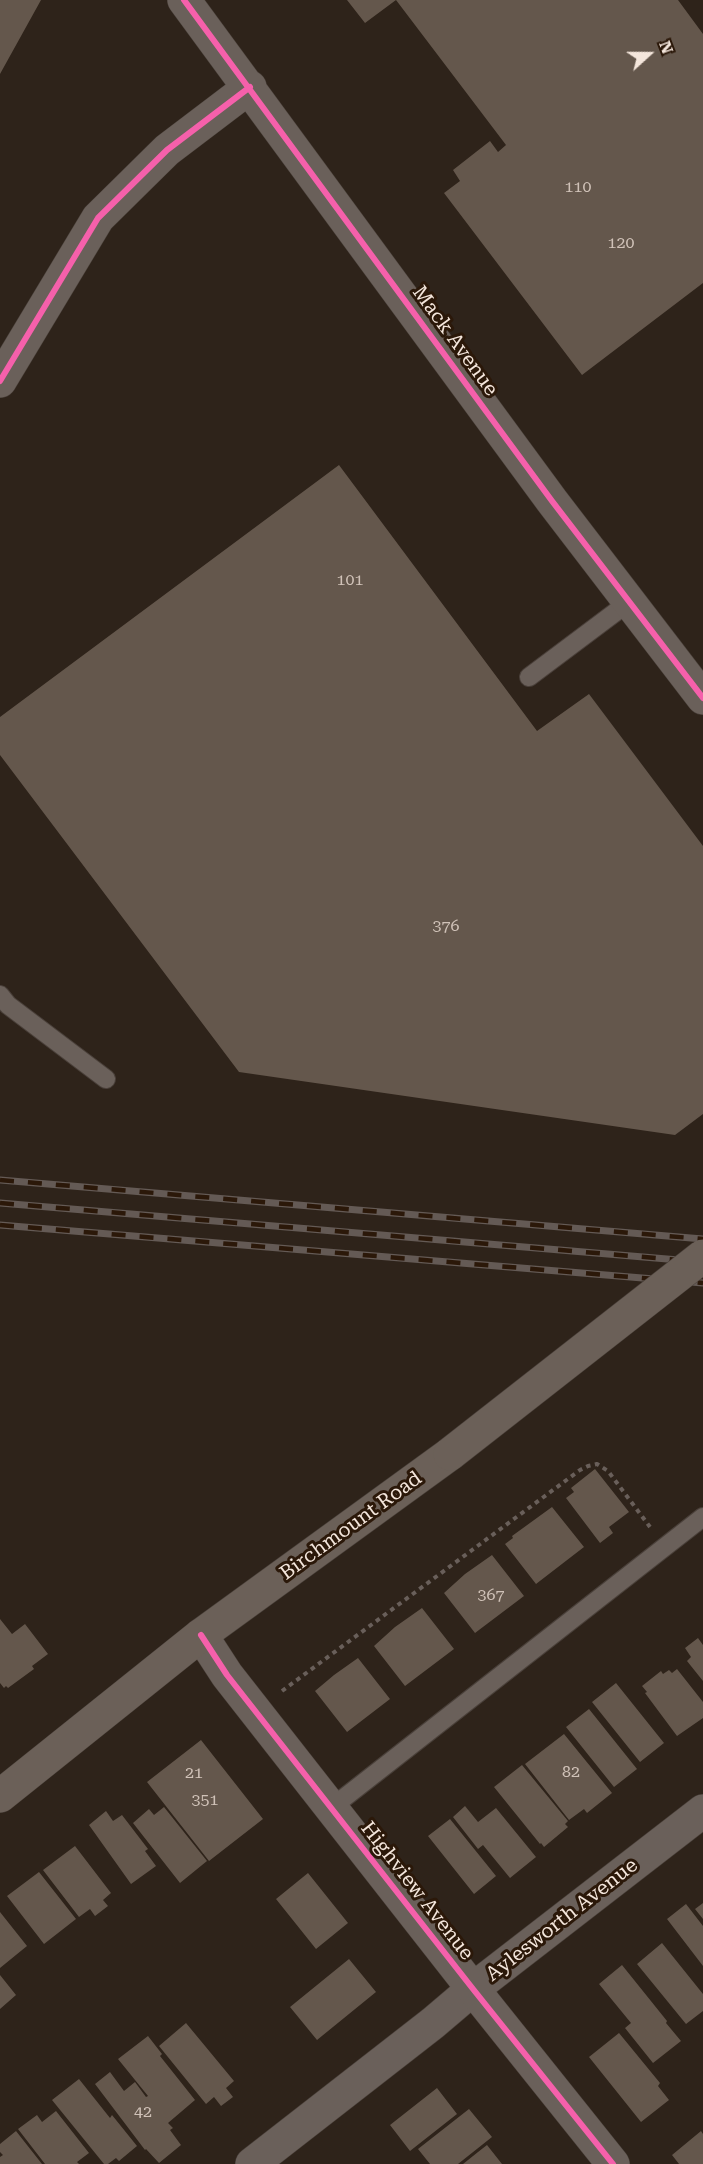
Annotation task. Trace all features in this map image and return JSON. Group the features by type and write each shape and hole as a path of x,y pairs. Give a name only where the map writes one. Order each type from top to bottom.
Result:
{"main road":[{"name":"Birchmount Road","path":"0,1796 201,1635 450,1454 703,1256"}],"street":[{"name":"Mack Avenue","path":"194,5 249,87 552,501 703,698"},
{"path":"0,381 98,218 167,150 249,87"},
{"name":"Highview Avenue","path":"201,1635 227,1675 613,2164"},
{"name":"Aylesworth Avenue","path":"252,2164 703,1811"}],"lane":[{"path":"530,677 629,602"},
{"path":"0,995 8,1005 106,1079"},
{"path":"331,1808 703,1517"}],"path":[{"path":"278,1695 588,1466 597,1464 608,1472 666,1547"}],"building":[{"path":"0,0 41,0 0,74"},
{"path":"347,0 396,0 365,23"},
{"path":"396,0 678,0 703,34 703,283 582,375 444,193 460,181 453,170 490,141 498,152 506,145"},
{"path":"339,465 537,731 589,694 703,846 703,1114 675,1135 239,1072 0,755 0,717"},
{"path":"595,1469 629,1512 609,1527 613,1533 600,1543 566,1498 574,1492 571,1488"},
{"path":"552,1507 584,1547 536,1584 505,1544 513,1538 512,1536"},
{"path":"492,1555 524,1596 475,1633 444,1593 465,1574"},
{"path":"422,1608 454,1649 405,1686 374,1646 395,1627"},
{"path":"0,1619 12,1634 25,1624 48,1654 32,1666 34,1669 8,1688 6,1686 4,1688 0,1683"},
{"path":"698,1638 703,1645 703,1681 687,1661 691,1657 685,1648"},
{"path":"358,1658 390,1699 347,1732 315,1691"},
{"path":"677,1669 703,1702 703,1718 677,1736 642,1686 661,1671 663,1674 669,1670 672,1673"},
{"path":"616,1683 664,1743 640,1762 592,1702"},
{"path":"589,1709 637,1769 614,1787 566,1727"},
{"path":"564,1734 612,1793 587,1813 584,1809 569,1820 525,1764"},
{"path":"201,1740 263,1819 209,1861 147,1782"},
{"path":"522,1765 568,1821 565,1824 568,1827 544,1847 494,1787"},
{"path":"465,1806 478,1822 496,1808 536,1857 510,1878 483,1845 478,1849 453,1817"},
{"path":"164,1807 207,1861 180,1883 133,1823 149,1809 154,1815"},
{"path":"106,1811 113,1821 122,1815 148,1849 145,1851 156,1866 131,1884 89,1825"},
{"path":"450,1819 496,1876 474,1894 428,1836"},
{"path":"75,1846 111,1893 103,1900 108,1906 95,1916 90,1909 79,1917 43,1870"},
{"path":"39,1872 76,1919 44,1944 7,1896"},
{"path":"308,1873 348,1923 316,1949 276,1899"},
{"path":"703,1903 703,1919 695,1909"},
{"path":"686,1904 703,1926 703,1966 667,1919"},
{"path":"0,1912 27,1946 0,1968"},
{"path":"662,1943 703,1994 703,2011 686,2024 637,1964"},
{"path":"349,1959 376,1992 317,2040 290,2007"},
{"path":"622,1965 681,2041 653,2063 625,2028 631,2023 599,1984"},
{"path":"0,1975 16,1995 0,2009"},
{"path":"186,2023 234,2081 226,2088 233,2097 221,2106 214,2097 206,2104 159,2046"},
{"path":"619,2033 660,2083 658,2086 669,2100 641,2122 589,2057"},
{"path":"148,2036 162,2054 160,2056 195,2100 168,2123 173,2128 170,2130 181,2145 159,2163 145,2150 95,2084 110,2072 124,2091 135,2082 146,2097 148,2096 118,2059"},
{"path":"79,2079 110,2118 112,2115 137,2146 119,2161 116,2158 104,2164 52,2100"},
{"path":"437,2088 457,2114 410,2151 390,2125"},
{"path":"469,2109 492,2137 458,2164 430,2164 418,2149"},
{"path":"56,2111 89,2153 77,2162 79,2164 45,2164 18,2129 37,2115 42,2122"},
{"path":"16,2131 42,2164 0,2164 0,2157 3,2155 0,2152 0,2144"},
{"path":"701,2131 703,2134 703,2164 679,2164 672,2155"},
{"path":"487,2145 502,2164 463,2164 478,2152"}],"railway":[{"path":"0,1180 703,1239"},
{"path":"0,1203 703,1262"},
{"path":"0,1225 703,1283"}],"cycle path":[{"path":"184,0 552,501 703,698"},
{"path":"0,381 98,218 167,150 250,87"},
{"path":"201,1635 227,1675 613,2164"}]}
